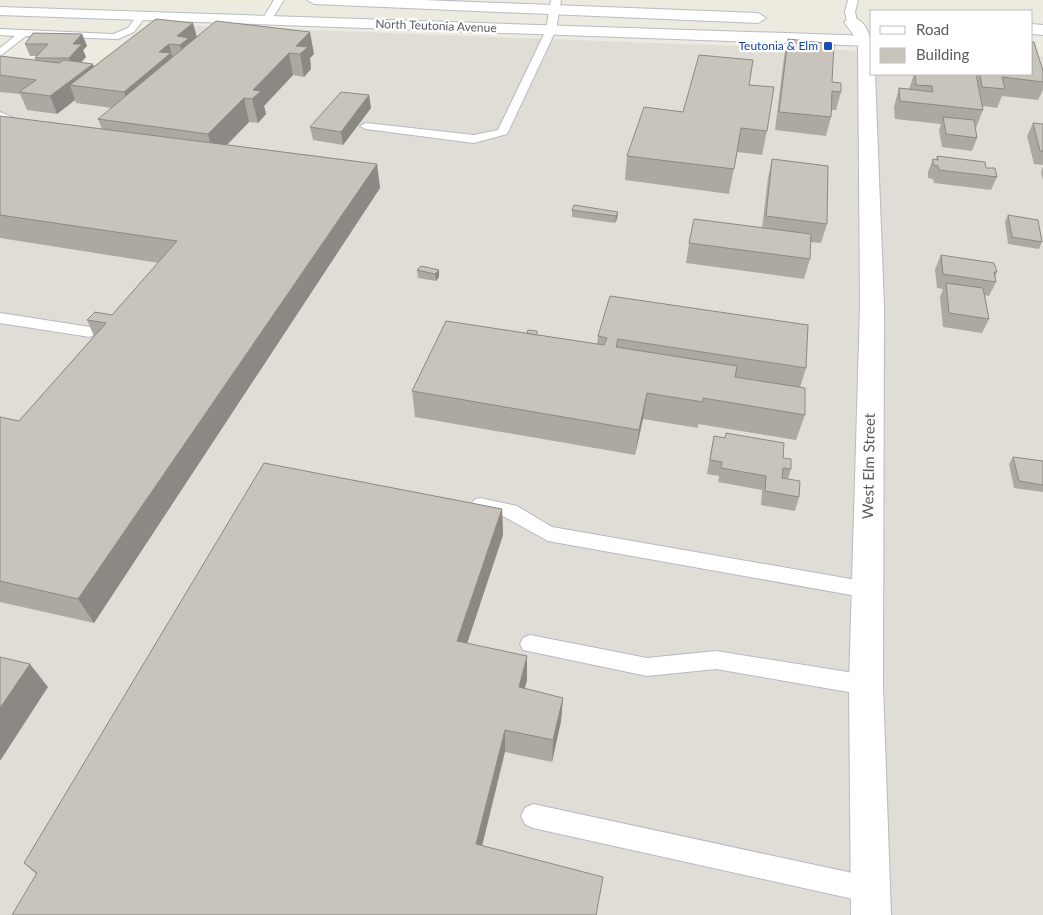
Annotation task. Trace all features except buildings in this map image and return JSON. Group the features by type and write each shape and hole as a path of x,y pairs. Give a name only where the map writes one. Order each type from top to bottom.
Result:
{"main road":[{"path":"0,3 4,0"},
{"name":"North Teutonia Avenue","path":"314,0 555,5 774,19"},
{"name":"North Teutonia Avenue","path":"0,11 552,30 855,21"},
{"name":"West Elm Street","path":"855,21 872,306 866,685 871,902"}],"lane":[{"path":"267,20 279,0"},
{"path":"366,126 474,139 503,132 552,30 555,5"},
{"path":"0,32 114,37 131,30 141,16"},
{"path":"0,53 23,34"},
{"path":"0,318 90,332"},
{"path":"465,502 510,511 548,534 868,590"},
{"path":"530,644 647,667 716,660 866,685"},
{"path":"533,816 871,902"}],"shaded area":[{"path":"173,25 870,51 870,75 1033,75 1033,56 1043,57 1043,915 0,915 0,68 102,79"}],"place":[{"name":"Teutonia & Elm","path":"828,46"}]}
